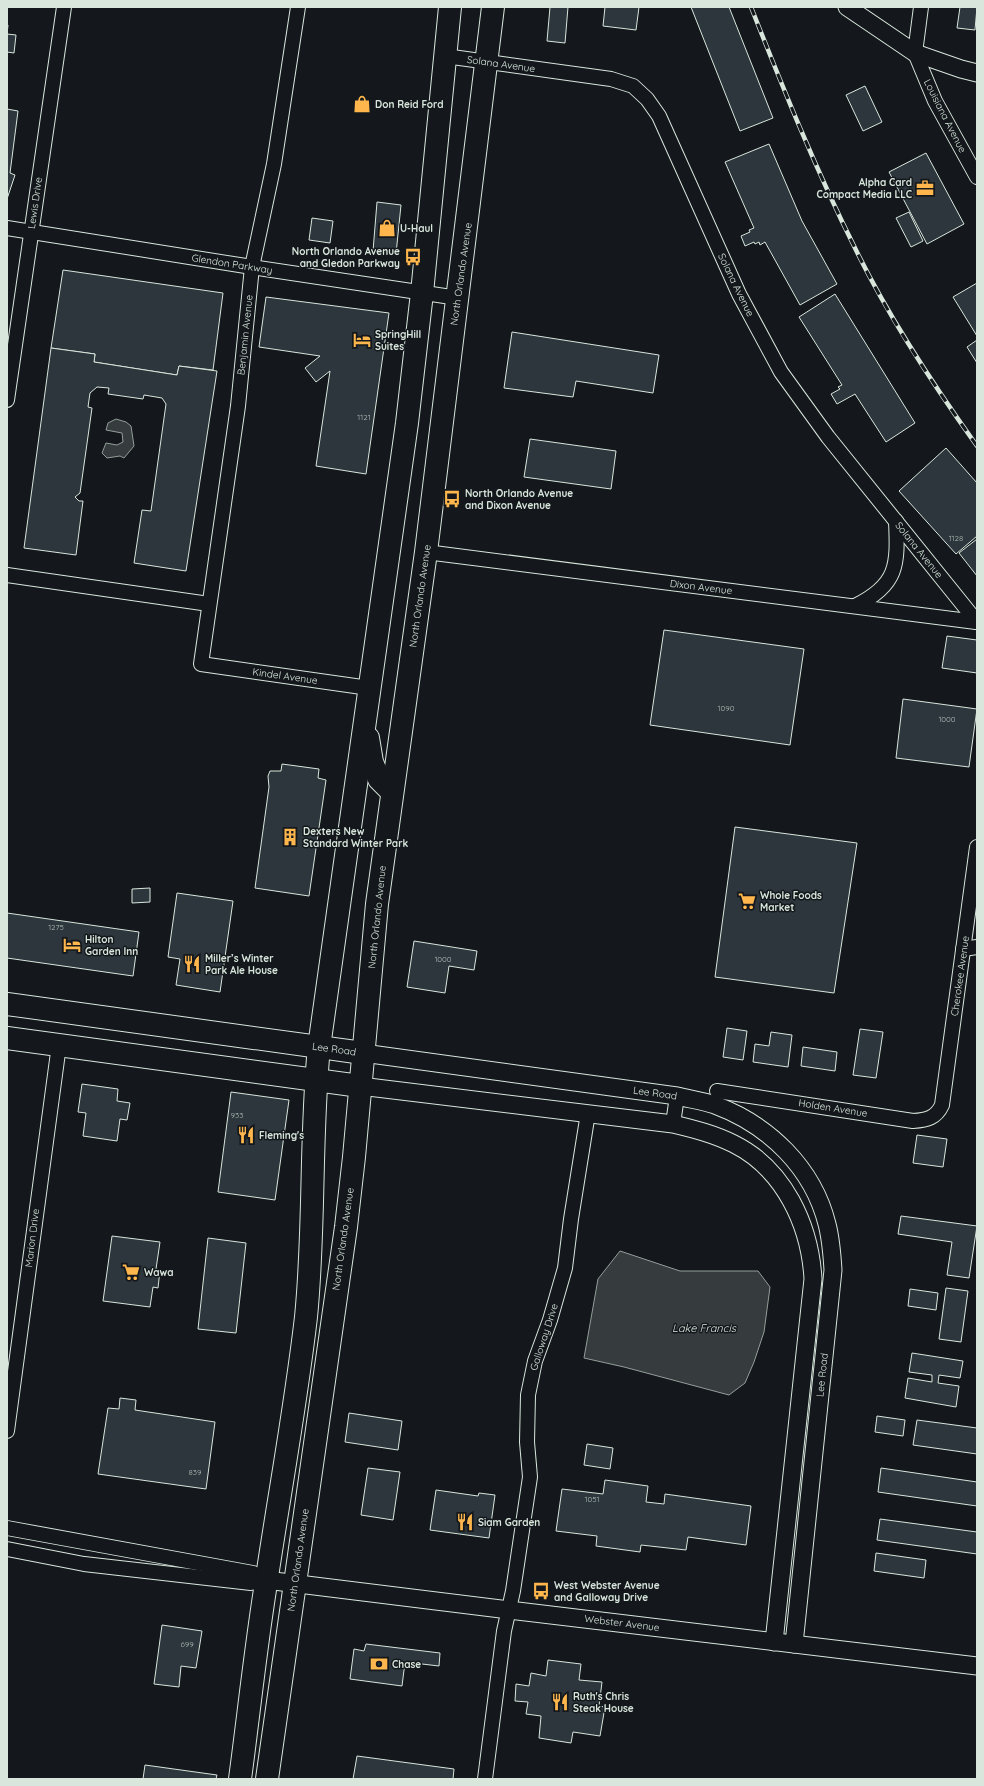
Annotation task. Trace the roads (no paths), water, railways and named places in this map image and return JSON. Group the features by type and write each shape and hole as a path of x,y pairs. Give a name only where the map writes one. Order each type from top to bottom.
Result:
{"main road":[{"path":"240,1779 266,1580 292,1426 308,1296 316,1080 319,1047 407,423 422,293 450,7"},
{"name":"North Orlando Avenue","path":"267,1779 346,1227 377,904 426,552 446,384 488,63 493,7"},
{"path":"365,721 372,762 379,779 392,792"},
{"name":"Lee Road","path":"7,1004 363,1053"},
{"name":"Lee Road","path":"7,1038 360,1086"}],"street":[{"name":"Lewis Drive","path":"7,400 64,7"},
{"name":"Benjamin Avenue","path":"201,664 238,406 252,267 274,164 298,7"},
{"path":"847,7 915,53 961,70 977,73"},
{"path":"915,53 921,7"},
{"name":"Louisiana Avenue","path":"915,53 935,101 977,177"},
{"name":"Solana Avenue","path":"445,56 611,79 633,86 647,99 659,116 739,294 781,372 828,437 977,622"},
{"name":"Glendon Parkway","path":"7,228 458,298"},
{"path":"855,606 872,598 885,585 894,571 897,548 896,520"},
{"name":"Dixon Avenue","path":"426,552 977,622"},
{"path":"7,575 209,604"},
{"name":"Kindel Avenue","path":"201,664 369,688"},
{"name":"Cherokee Avenue","path":"942,1105 970,948 977,847"},
{"name":"Marion Drive","path":"7,1431 59,1045"},
{"name":"Lee Road","path":"363,1053 677,1096 714,1105 738,1115 766,1132 786,1150 803,1171 816,1195 827,1223 833,1270 794,1644"},
{"name":"Lee Road","path":"360,1086 673,1124 710,1134 734,1144 764,1166 778,1181 794,1205 804,1230 812,1256 814,1279 774,1642"},
{"name":"Holden Avenue","path":"717,1090 913,1121 934,1117 940,1111 942,1105"},
{"path":"673,1124 677,1096"},
{"name":"Galloway Drive","path":"485,1779 504,1631 513,1591 530,1477 527,1442 528,1395 535,1361 550,1320 566,1268 571,1219 588,1113"},
{"path":"803,1381 821,1383"},
{"path":"7,1528 252,1573 266,1580"},
{"path":"84,1564 86,1542"},
{"path":"7,1549 84,1564 250,1584 266,1580"},
{"name":"Webster Avenue","path":"266,1580 977,1666"}],"water":[{"path":"116,419 126,422 131,426 134,446 124,458 120,456 107,458 102,453 106,443 117,445 123,442 122,433 106,430 108,423"},
{"name":"Lake Francis","path":"620,1251 680,1271 758,1271 770,1287 764,1332 745,1383 729,1395 584,1358 598,1279"}],"railway":[{"path":"751,7 813,159 868,274 912,350 977,446"}],"place":[{"name":"Don Reid Ford","path":"362,104"},
{"name":"Alpha Card Compact Media LLC","path":"925,188"},
{"name":"U-Haul","path":"387,228"},
{"name":"North Orlando Avenue and Gledon Parkway","path":"413,257"},
{"name":"SpringHill Suites","path":"362,340"},
{"name":"North Orlando Avenue and Dixon Avenue","path":"452,499"},
{"name":"Dexters New Standard Winter Park","path":"290,837"},
{"name":"Whole Foods Market","path":"747,901"},
{"name":"Hilton Garden Inn","path":"72,945"},
{"name":"Miller’s Winter Park Ale House","path":"192,964"},
{"name":"Fleming's","path":"246,1135"},
{"name":"Wawa","path":"131,1272"},
{"name":"Siam Garden","path":"465,1522"},
{"name":"West Webster Avenue and Galloway Drive","path":"541,1591"},
{"name":"Chase","path":"379,1664"},
{"name":"Ruth's Chris Steak House","path":"560,1702"}]}
